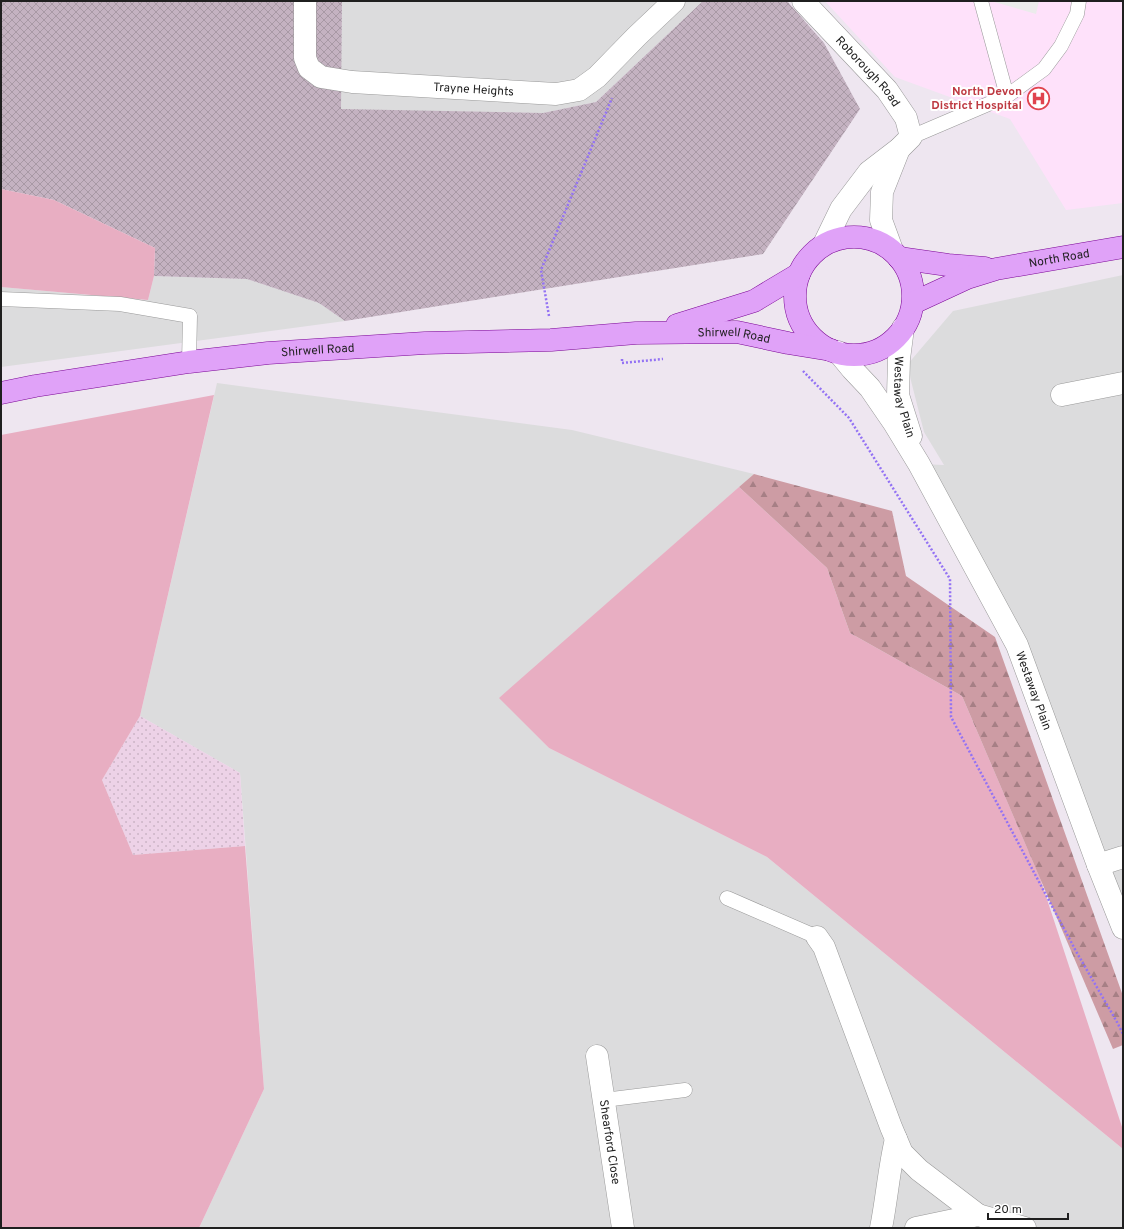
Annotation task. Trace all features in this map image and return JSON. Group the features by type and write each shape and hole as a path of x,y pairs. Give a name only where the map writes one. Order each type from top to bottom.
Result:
{"main road":[{"path":"847,237 859,237 876,241 896,254 908,271 912,287 913,303 911,312 896,338 875,351 856,354 834,351 818,342 807,332 799,318 796,304 796,288 799,274 805,262 824,244 847,237"},
{"name":"North Road","path":"913,303 967,278 996,269 1123,247"},
{"name":"North Road","path":"896,254 948,266 996,269"},
{"name":"Shirwell Road","path":"629,334 683,324 754,301 799,274"},
{"name":"Shirwell Road","path":"1,394 35,386 189,362 268,353 425,343 552,340 629,334 737,332 788,344 834,351"}],"street":[{"name":"Trayne Heights","path":"305,1 305,58 309,68 321,77 352,82 556,94 580,90 597,77 674,1"},
{"name":"Roborough Road","path":"803,1 887,90 906,118 905,143"},
{"path":"824,244 841,210 869,172 905,143"},
{"path":"896,254 881,220 882,192 905,143"},
{"name":"Westaway Plain","path":"903,328 899,359 898,395 919,464"},
{"name":"Westaway Plain","path":"834,351 870,388 894,423 919,464 1017,644 1098,865 1123,928"},
{"path":"1062,395 1123,383"},
{"path":"1098,865 1123,857"},
{"path":"817,936 824,947 902,1153 919,1170 978,1216 1025,1228"},
{"name":"Shearford Close","path":"597,1056 623,1228"},
{"path":"881,1228 896,1139"},
{"path":"916,1228 978,1216"}],"lane":[{"path":"981,1 1007,96"},
{"path":"905,143 1007,96 1044,69 1061,46 1077,14 1079,1"},
{"path":"1,299 120,304 190,316 189,362"},
{"path":"727,898 817,936"},
{"path":"604,1100 685,1090"}],"path":[{"path":"552,340 547,297 541,270 613,94"},
{"path":"629,334 622,363 669,359"},
{"path":"802,370 849,418 950,579 950,717 1077,953 1123,1034"}],"shaded area":[{"path":"1,1 342,1 341,109 543,113 596,102 703,1 787,1 824,43 860,109 763,254 345,321 319,303 247,279 154,276 155,248 54,200 1,189"},
{"path":"342,1 703,1 596,102 543,113 340,110"},
{"name":"North Devon District Hospital","path":"825,1 1123,1 1123,203 1066,210 1010,119 895,77"},
{"path":"991,1 1039,1 1036,14"},
{"path":"1,189 54,200 155,248 154,276 148,300 1,287"},
{"path":"1123,275 1123,922 1017,645 919,464 944,465 924,432 907,365 953,311"},
{"path":"154,276 247,279 319,303 345,321 1,367 1,287 148,300"},
{"path":"217,383 572,430 754,474 500,698 549,748 767,857 1123,1149 1123,1228 199,1228 264,1089 240,773 140,716"},
{"path":"214,395 140,716 102,780 133,855 245,846 264,1089 199,1228 1,1228 1,435"},
{"path":"739,487 827,568 850,633 962,696 1040,878 1123,1130 1123,1149 767,857 549,748 499,698"},
{"path":"140,716 240,773 245,846 133,855 102,780"}],"green space":[{"path":"754,474 892,511 906,576 995,637 1123,996 1123,1045 1113,1049 962,696 850,633 827,568 739,487"}],"place":[{"name":"North Devon District Hospital","path":"1038,98"}]}
